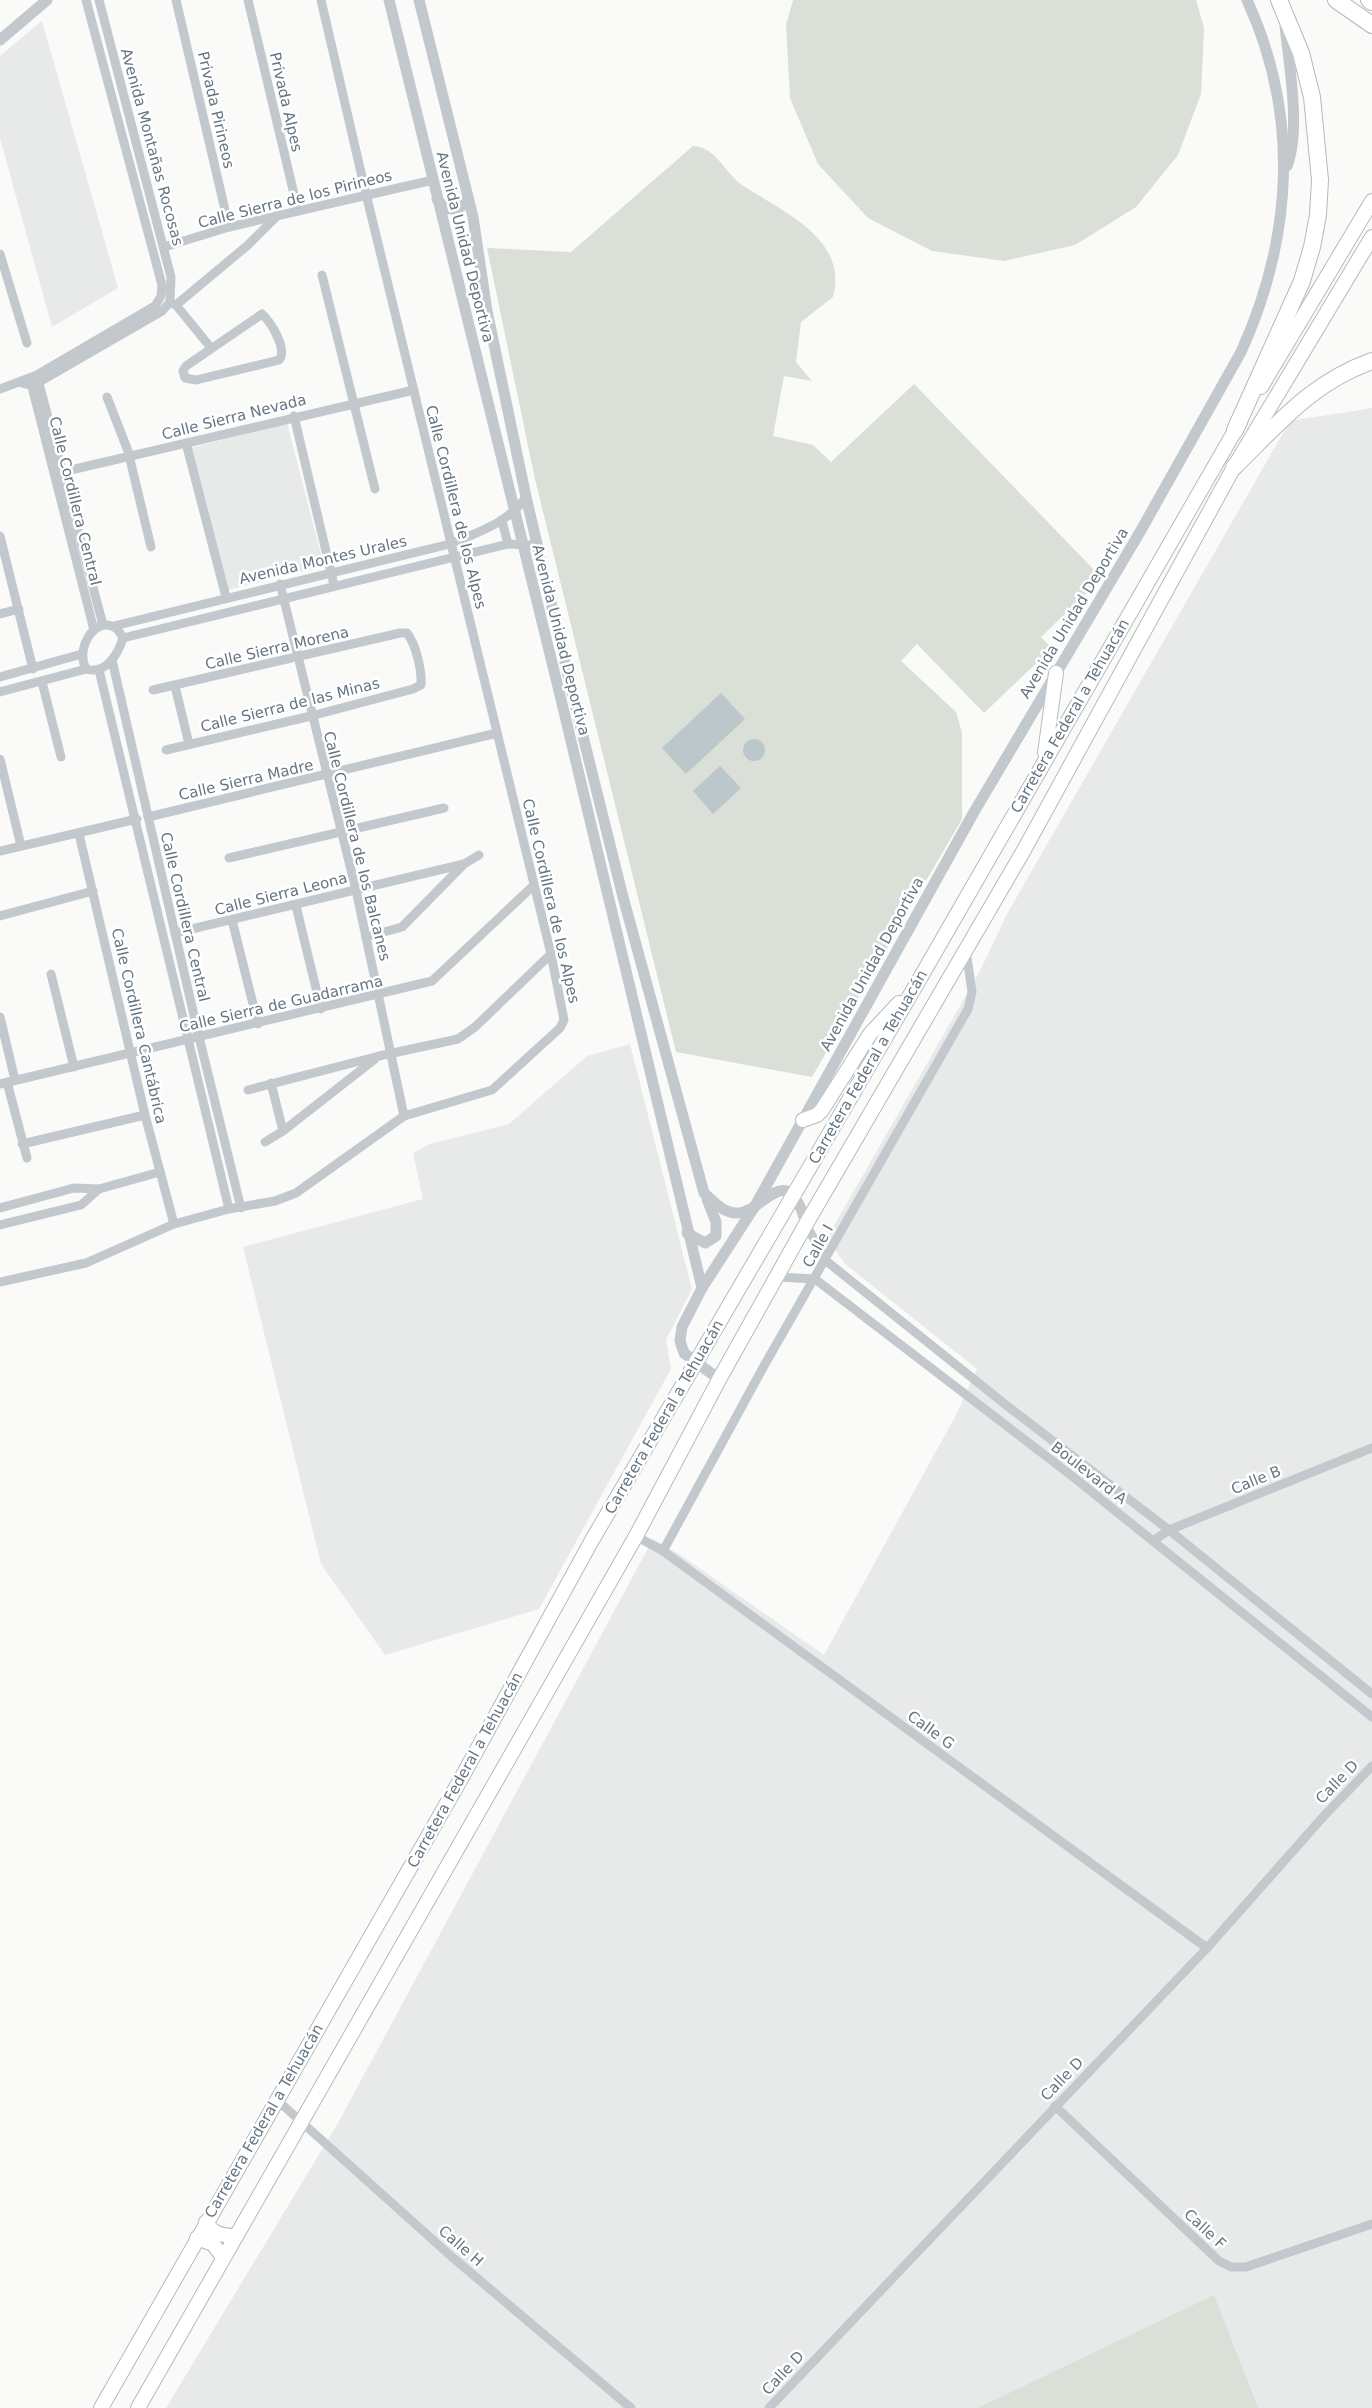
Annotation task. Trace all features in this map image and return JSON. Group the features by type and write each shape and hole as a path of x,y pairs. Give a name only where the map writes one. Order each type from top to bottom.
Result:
{"highway":[{"path":"1336,0 1372,25"},
{"path":"1235,430 1302,281 1312,247 1318,215 1320,180 1312,97 1301,53 1281,6"},
{"path":"1234,467 1274,424 1305,398 1337,376 1372,361"}],"main road":[{"name":"Carretera Federal a Tehuacán","path":"101,2408 196,2238 462,1777 591,1542 919,980 1235,430 1372,202"},
{"name":"Carretera Federal a Tehuacán","path":"138,2408 636,1536 721,1376 806,1224 965,948 1024,850 1234,467 1372,237"},
{"path":"1043,763 1056,673"},
{"path":"803,1120 817,1115 822,1110 870,1034 919,980"},
{"path":"206,2222 213,2232 219,2235 236,2236"},
{"path":"196,2238 213,2244 223,2257"}],"street":[{"path":"0,40 47,0"},
{"name":"Avenida Montañas Rocosas","path":"86,0 162,285 161,296"},
{"name":"Avenida Montañas Rocosas","path":"99,0 164,246 171,277 173,304"},
{"name":"Privada Pirineos","path":"176,0 228,227"},
{"name":"Privada Alpes","path":"248,0 298,211"},
{"name":"Calle Cordillera de los Alpes","path":"321,0 450,544 551,954 564,1020 560,1028 492,1090 404,1116"},
{"name":"Avenida Unidad Deportiva","path":"390,0 609,899 687,1233 702,1288"},
{"name":"Avenida Unidad Deportiva","path":"419,0 468,198 487,311 538,548 623,897 704,1193 720,1208 737,1213 755,1206 776,1192 783,1191 793,1195"},
{"name":"Avenida Unidad Deportiva","path":"721,1376 712,1374 695,1364 684,1353 680,1341 682,1327 702,1288 755,1206 969,820 1140,532 1241,352 1255,321 1272,260 1282,207 1284,174 1281,116 1274,78 1258,24 1246,0"},
{"path":"1281,6 1292,99 1293,144 1284,174"},
{"name":"Calle Sierra de los Pirineos","path":"164,246 228,227 433,180"},
{"path":"437,199 447,208 453,210 460,208 468,198"},
{"path":"0,390 32,381 154,316 173,304 248,245 277,216"},
{"path":"0,254 27,343"},
{"path":"322,275 375,489"},
{"path":"32,381 155,306 161,296 173,304 212,348"},
{"path":"262,314 266,317 283,352 279,360 196,380 185,378 184,371 186,366 212,348 262,314"},
{"name":"Calle Cordillera Central","path":"32,381 62,472 103,625"},
{"name":"Calle Cordillera Central","path":"32,381 94,630"},
{"name":"Calle Sierra Nevada","path":"62,472 294,416 414,390"},
{"path":"107,397 121,430 129,456 151,547"},
{"path":"294,416 334,585"},
{"path":"186,443 226,597"},
{"name":"Avenida Montes Urales","path":"114,626 226,597 450,544 502,520 514,511 526,497"},
{"path":"502,520 508,544"},
{"path":"0,536 20,609 33,669"},
{"name":"Avenida Montes Urales","path":"123,638 508,544 522,544 538,548"},
{"name":"Calle Cordillera de los Balcanes","path":"280,584 311,716 356,890 380,995 404,1116"},
{"path":"0,614 20,609"},
{"path":"0,692 86,669 99,670 112,660 123,638 114,626 103,625 94,630 88,637 82,654 86,669"},
{"name":"Calle Sierra Morena","path":"153,690 400,633 407,633 411,638 421,677 421,685"},
{"path":"0,677 82,654"},
{"name":"Calle Cordillera Central","path":"112,660 199,1037 241,1208"},
{"name":"Calle Cordillera Central","path":"99,670 137,819 229,1209"},
{"path":"42,682 61,757"},
{"name":"Calle Sierra de las Minas","path":"166,750 311,716 421,685"},
{"path":"175,686 189,744"},
{"name":"Calle Sierra Madre","path":"148,817 497,733"},
{"path":"0,759 21,846"},
{"path":"229,858 444,808"},
{"path":"0,851 137,819"},
{"path":"591,828 605,825"},
{"name":"Calle Cordillera Cantábrica","path":"79,834 145,1115 174,1224"},
{"name":"Calle Sierra Leona","path":"175,933 296,906 464,864 478,854"},
{"path":"600,865 615,863"},
{"path":"366,937 402,927 464,864"},
{"name":"Calle Sierra de Guadarrama","path":"7,1082 380,995 436,978 533,886"},
{"path":"0,916 93,891"},
{"path":"609,899 623,897"},
{"path":"296,906 321,1009"},
{"path":"232,920 258,1024"},
{"name":"Calle I","path":"663,1551 765,1364 968,1009 972,992 965,948"},
{"path":"248,1090 379,1056 458,1039 475,1027 551,954"},
{"path":"51,974 74,1067"},
{"path":"0,1017 7,1082 27,1158"},
{"path":"265,1142 284,1132 379,1056"},
{"path":"271,1083 284,1132"},
{"path":"22,1144 145,1115"},
{"path":"0,1282 86,1263 174,1224 229,1209 275,1201 296,1192 404,1116"},
{"path":"0,1208 74,1188 99,1188 160,1172"},
{"path":"0,1225 81,1205 99,1188"},
{"path":"687,1233 705,1243 716,1236 716,1222 704,1193"},
{"path":"793,1195 802,1206 806,1224"},
{"name":"Boulevard A","path":"806,1224 825,1260 987,1389 1170,1530 1372,1694"},
{"path":"777,1277 815,1279"},
{"name":"Boulevard A","path":"815,1279 1153,1540 1372,1717"},
{"path":"975,1403 987,1389"},
{"name":"Calle B","path":"1153,1540 1170,1530 1372,1448"},
{"name":"Calle G","path":"636,1536 663,1551 1207,1948"},
{"name":"Calle D","path":"769,2408 1054,2106 1207,1948 1323,1817 1372,1766"},
{"name":"Calle H","path":"277,2100 452,2257 631,2408"},
{"name":"Calle F","path":"1054,2106 1218,2261 1232,2267 1246,2267 1372,2224"}],"shaded area":[{"path":"793,0 1196,0 1204,28 1201,94 1178,155 1136,207 1075,245 1004,261 932,251 868,218 818,164 790,98 786,25"},
{"path":"42,21 118,288 52,327 0,138 0,56"},
{"path":"693,146 701,147 708,151 742,185 792,216 822,242 831,258 835,276 833,297 801,322 796,362 812,381 784,376 773,436 813,445 831,462 914,384 1102,578 1041,637 1052,648 984,713 917,644 901,661 956,712 962,733 962,819 812,1077 676,1052 535,479 487,248 571,252"},
{"path":"1372,408 1372,2408 166,2408 338,2123 653,1539 679,1554 824,1655 956,1415 977,1369 845,1264 827,1238 980,971 1007,914 1290,421"},
{"path":"287,423 324,566 228,590 190,448"},
{"path":"721,693 745,719 686,774 662,748"},
{"path":"754,739 762,742 765,750 762,758 754,761 746,758 743,750 746,742"},
{"path":"720,766 741,788 713,814 693,791"},
{"path":"630,1044 692,1289 666,1340 671,1369 539,1609 385,1655 321,1564 243,1247 423,1199 413,1153 430,1144 509,1124 587,1056"},
{"path":"1214,2295 1258,2408 978,2408"}]}
